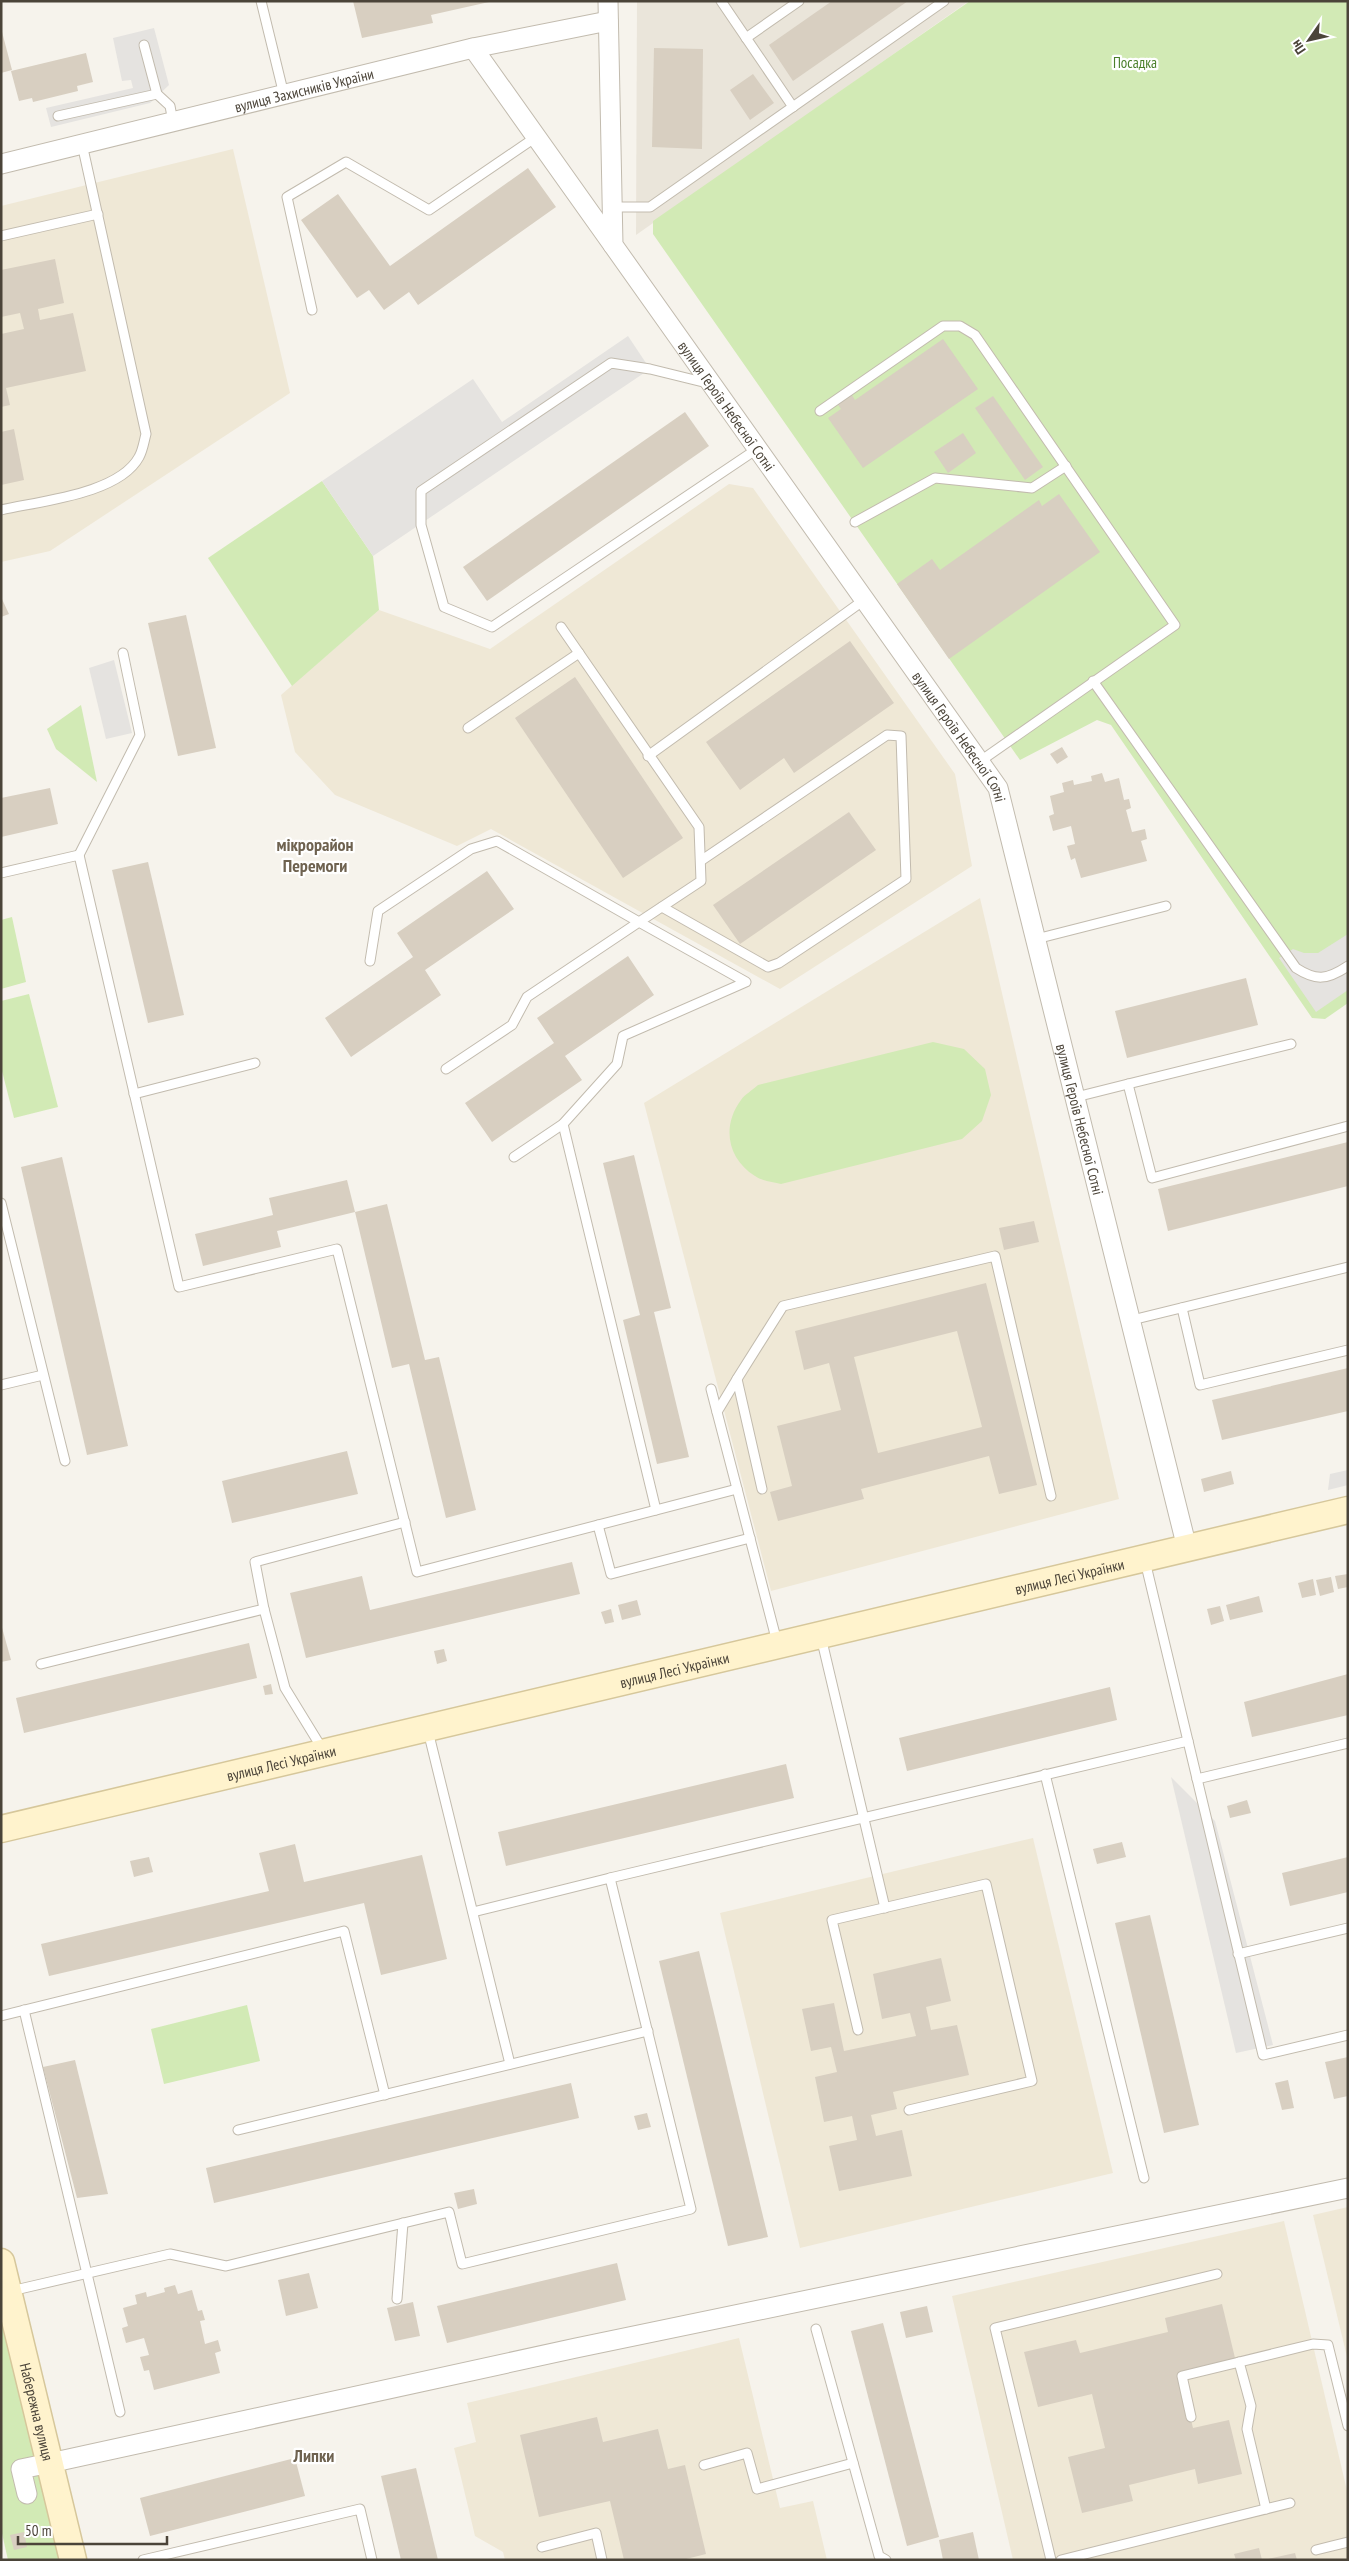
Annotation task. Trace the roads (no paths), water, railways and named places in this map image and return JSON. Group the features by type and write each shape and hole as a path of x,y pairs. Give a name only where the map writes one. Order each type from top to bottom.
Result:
{"main road":[{"name":"вулиця Лесі Українки","path":"1,1829 1348,1510"},
{"name":"Набережна вулиця","path":"1,2262 73,2560"}],"street":[{"path":"608,1 613,246"},
{"name":"вулиця Захисників України","path":"1,164 473,48 608,21"},
{"name":"вулиця Героїв Небесної Сотні","path":"473,48 998,788 1132,1320 1187,1548"},
{"path":"27,2494 21,2470 50,2463 567,2350 1348,2188"}],"lane":[{"path":"261,1 284,95"},
{"path":"720,1 793,107"},
{"path":"746,38 799,1"},
{"path":"612,207 650,207 944,1"},
{"path":"144,44 157,94 170,106 173,122"},
{"path":"58,116 157,94"},
{"path":"312,310 287,197 346,162 429,210 536,137"},
{"path":"1,510 109,484 128,470 139,456 146,434 82,144"},
{"path":"1,236 98,214"},
{"path":"820,411 943,326 960,326 975,335 1175,625 979,762"},
{"path":"710,384 650,369 611,363 422,491 421,525 444,607 492,628 757,449"},
{"path":"855,522 934,478 1032,488 1066,466"},
{"path":"648,756 864,600"},
{"path":"446,1069 512,1025 527,997 701,881 702,860 699,827 648,756 561,627"},
{"path":"123,653 140,735 79,855 179,1287 337,1249 417,1572 737,1489"},
{"path":"468,728 579,653"},
{"path":"1093,681 1296,968 1310,977 1327,978 1348,966"},
{"path":"662,907 768,968 780,963 906,879 900,736 886,735 702,860"},
{"path":"370,961 378,911 471,849 497,841 746,982 623,1036 617,1064 562,1124 514,1157"},
{"path":"1,873 79,855"},
{"path":"1036,939 1166,906"},
{"path":"1076,1097 1291,1044"},
{"path":"134,1094 255,1063"},
{"path":"1128,1084 1152,1178 1348,1126"},
{"path":"562,1124 656,1510"},
{"path":"1,1203 65,1460"},
{"path":"717,1412 783,1306 996,1256 1051,1496"},
{"path":"1132,1320 1348,1267"},
{"path":"1182,1308 1200,1385 1348,1350"},
{"path":"1,1385 43,1375"},
{"path":"737,1379 762,1489"},
{"path":"711,1389 778,1645"},
{"path":"324,1752 285,1688 264,1609 255,1562 405,1522"},
{"path":"598,1525 611,1574 750,1538"},
{"path":"1144,1558 1263,2055 1348,2035"},
{"path":"41,1664 264,1609"},
{"path":"820,1635 885,1908"},
{"path":"428,1728 510,2064"},
{"path":"473,1912 1188,1741"},
{"path":"1197,1779 1348,1744"},
{"path":"1045,1774 1144,2178"},
{"path":"8,2291 170,2254 226,2266 449,2212 462,2264 691,2209 610,1878"},
{"path":"858,2030 832,1920 986,1884 1032,2081 909,2110"},
{"path":"1238,1954 1348,1928"},
{"path":"1,2016 344,1931 385,2095"},
{"path":"24,2010 120,2412"},
{"path":"238,2130 648,2031"},
{"path":"397,2299 403,2223"},
{"path":"1050,2560 995,2328 1217,2274"},
{"path":"816,2329 879,2556 886,2560"},
{"path":"1191,2417 1182,2376 1313,2344 1328,2345 1348,2426"},
{"path":"1239,2362 1251,2406 1247,2429 1266,2509"},
{"path":"704,2465 747,2454 757,2489 853,2463"},
{"path":"1061,2560 1290,2504"},
{"path":"143,2560 360,2509 372,2560"},
{"path":"542,2546 596,2533 602,2560"},
{"path":"1316,2550 1348,2542"}],"district":[{"name":"мікрорайон Перемоги","path":"315,854"},
{"name":"Липки","path":"314,2455"}],"park label":[{"name":"Посадка","path":"1135,62"}]}
